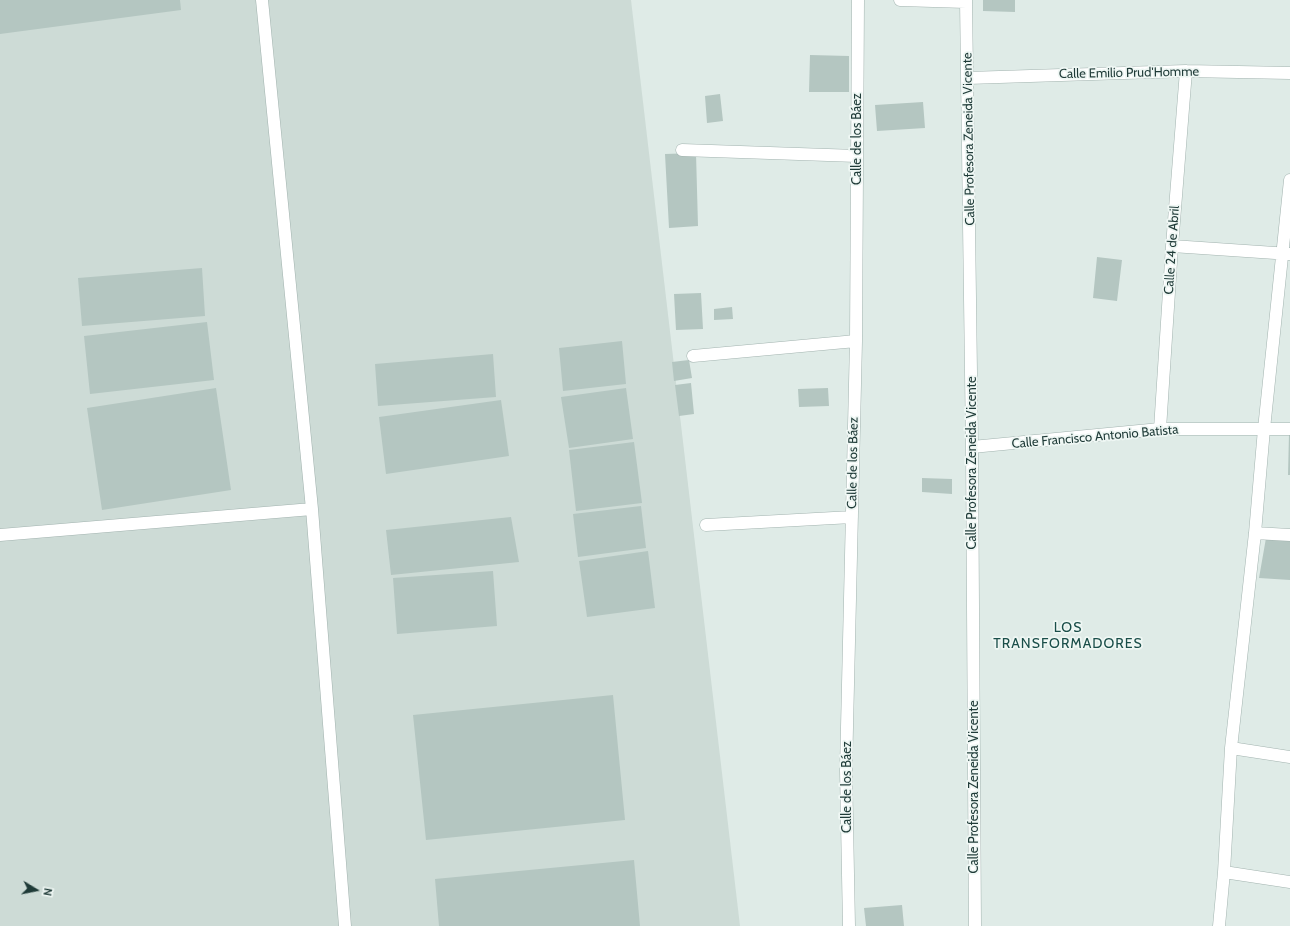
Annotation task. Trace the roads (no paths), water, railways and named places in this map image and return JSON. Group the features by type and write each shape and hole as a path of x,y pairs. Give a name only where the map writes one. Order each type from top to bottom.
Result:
{"street":[{"path":"262,0 312,509 345,926"},
{"name":"Calle de los Báez","path":"849,926 846,770 856,341 858,0"},
{"path":"900,0 966,1"},
{"name":"Calle Profesora Zeneida Vicente","path":"966,1 972,447 975,926"},
{"name":"Calle Emilio Prud'Homme","path":"968,78 1186,71 1290,73"},
{"name":"Calle 24 de Abril","path":"1160,429 1172,246 1186,71"},
{"path":"682,150 857,156"},
{"path":"1219,926 1224,872 1231,748 1256,533 1264,429 1286,254 1290,180"},
{"path":"1172,246 1286,254"},
{"path":"693,356 856,341"},
{"name":"Calle Francisco Antonio Batista","path":"972,447 1160,429 1290,429"},
{"path":"0,535 312,509"},
{"path":"706,525 852,517"},
{"path":"1256,533 1290,535"},
{"path":"1231,748 1290,757"},
{"path":"1224,872 1290,882"}],"district":[{"name":"LOS TRANSFORMADORES","path":"1068,636"}]}
